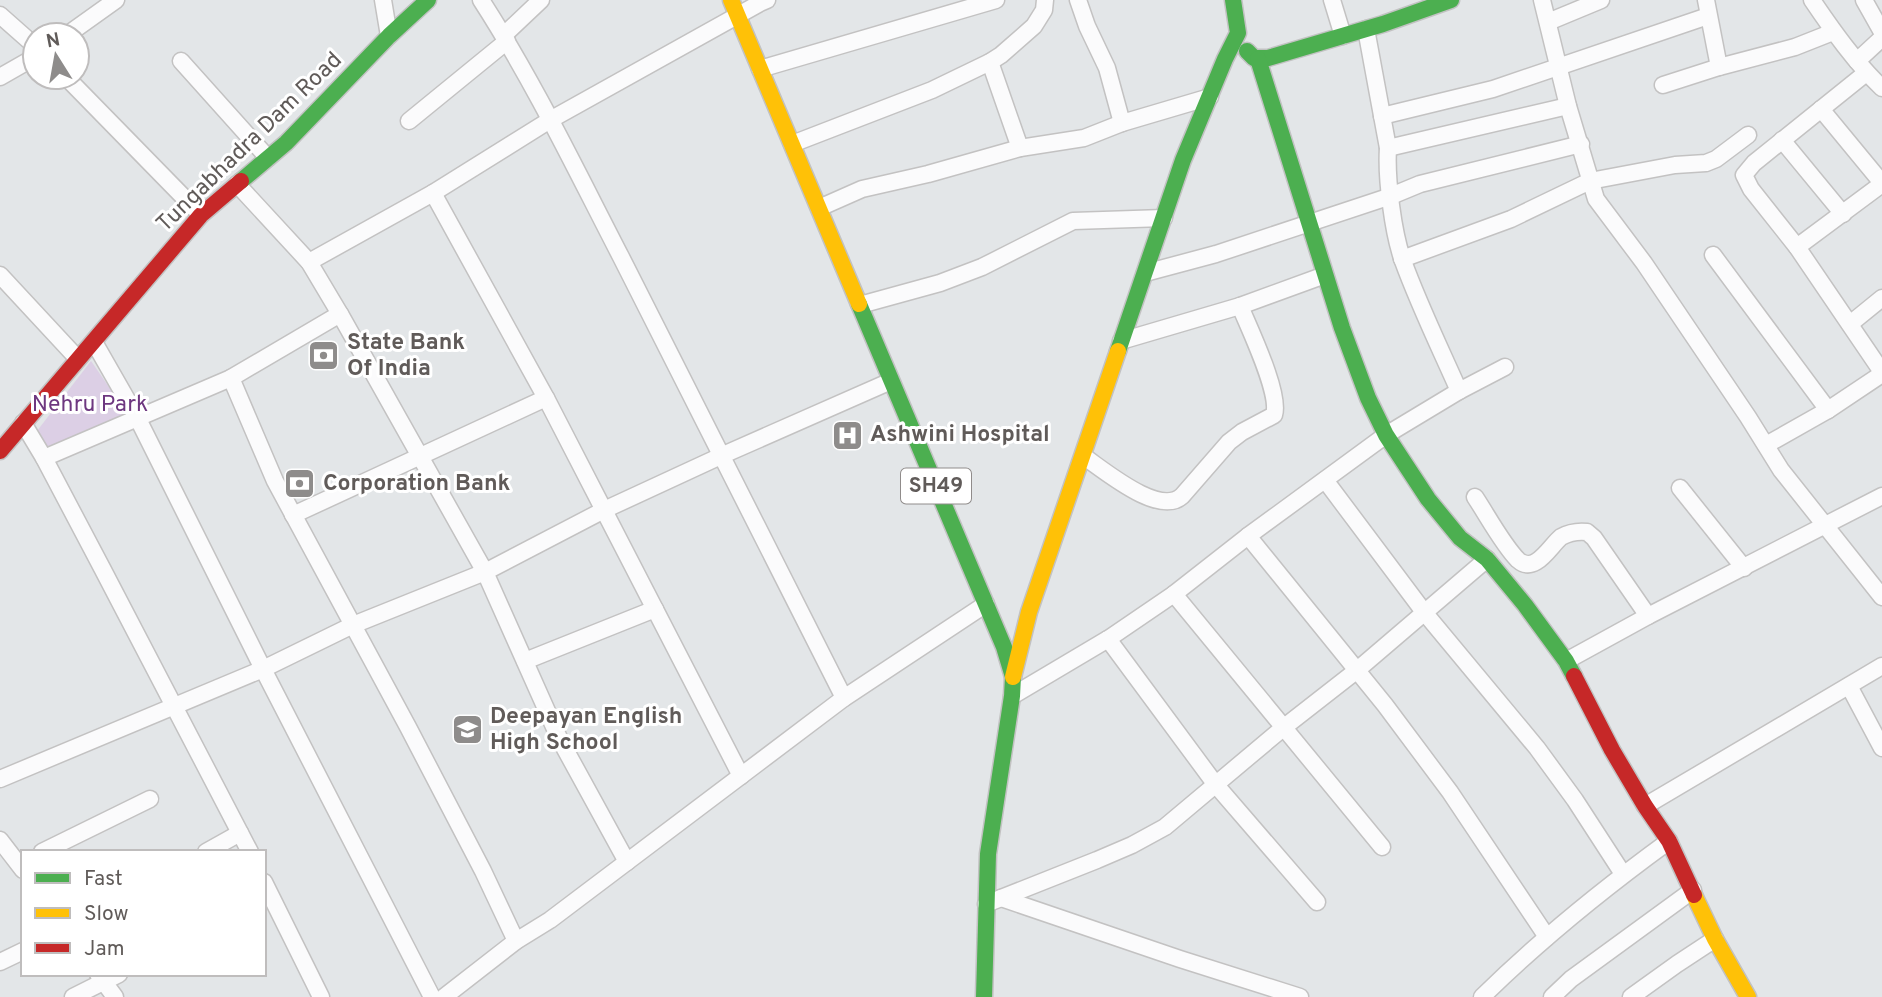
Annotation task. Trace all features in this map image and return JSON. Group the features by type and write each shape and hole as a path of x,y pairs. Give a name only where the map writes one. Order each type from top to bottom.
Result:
{"street":[{"path":"87,21 117,0"},
{"path":"383,0 388,36"},
{"name":"Tungabhadra Dam Road","path":"0,451 201,215 286,143 388,36 428,0"},
{"path":"481,0 506,38 550,120 723,455 844,698"},
{"path":"409,121 506,38 541,0"},
{"path":"310,262 433,193 734,7 767,0"},
{"path":"760,69 996,0"},
{"path":"792,144 932,90 990,62 1034,26 1044,10 1045,0"},
{"path":"1078,0 1107,68 1122,123"},
{"path":"1233,0 1238,33 1249,54 1258,59 1366,29 1451,0"},
{"path":"1332,0 1343,36"},
{"path":"1542,0 1568,106 1596,199 1644,263 1782,470 1882,597"},
{"path":"1549,22 1601,0"},
{"path":"1812,0 1833,32 1882,88"},
{"path":"1864,0 1882,32"},
{"name":"SH49","path":"734,7 1004,646 1013,677 988,854 994,901 984,997"},
{"path":"1382,117 1479,93 1558,67 1707,8 1719,67"},
{"path":"0,15 21,34"},
{"path":"1366,29 1388,148 1387,165 1402,258 1459,391"},
{"path":"1663,85 1795,47 1833,32"},
{"path":"1013,677 1029,612 1183,160 1238,33"},
{"path":"1766,445 1828,410 1882,373 1797,247 1751,189 1744,175 1754,163 1821,109 1862,67 1882,38"},
{"path":"1258,59 1342,328 1368,398 1386,435 1428,499 1460,538 1487,559 1566,661 1612,750 1669,841 1716,939 1748,997"},
{"path":"181,61 268,158"},
{"path":"990,62 1020,148"},
{"path":"0,77 21,65"},
{"path":"80,91 201,215"},
{"path":"819,208 862,189 1020,148 1084,138 1122,123 1210,97"},
{"path":"1388,148 1568,106"},
{"path":"1797,247 1882,183 1821,109"},
{"path":"1402,258 1511,219 1590,181 1675,165 1706,163 1716,159 1748,135"},
{"path":"1782,140 1843,214"},
{"path":"1145,273 1216,254 1420,184 1581,144"},
{"path":"237,184 310,262 340,314 485,572 559,738 627,862"},
{"path":"433,193 546,398 741,776"},
{"path":"860,305 940,284 1073,221 1164,218"},
{"path":"1713,255 1828,410"},
{"path":"0,275 78,359"},
{"path":"1121,341 1240,306 1325,275"},
{"path":"1850,324 1882,298"},
{"path":"1083,456 1148,498 1172,502 1182,496 1229,442 1241,432 1274,415 1276,409 1272,386 1240,306"},
{"path":"44,458 231,379 340,314"},
{"path":"94,342 138,419 432,997"},
{"path":"1012,696 1108,639 1174,594 1386,435 1505,367"},
{"path":"231,379 275,481 483,871 516,941"},
{"path":"0,779 263,668 353,625 485,572 604,510 891,381"},
{"path":"293,515 546,398"},
{"path":"23,423 44,458 249,850"},
{"path":"1325,480 1424,611 1537,748 1623,874"},
{"path":"1681,488 1744,568"},
{"path":"1566,661 1882,496"},
{"path":"1475,497 1511,551 1526,565 1538,561 1560,538 1579,531 1587,532 1594,538 1648,616"},
{"path":"1248,536 1385,705 1450,792 1547,937"},
{"path":"994,901 1132,845 1165,827 1283,727 1356,671 1487,559"},
{"path":"1174,594 1382,847"},
{"path":"444,997 844,698 986,604"},
{"path":"525,661 654,609"},
{"path":"1108,639 1216,785 1317,902"},
{"path":"1645,806 1882,666"},
{"path":"1849,686 1882,748"},
{"path":"46,850 150,799"},
{"path":"210,850 240,833"},
{"path":"0,840 21,865"},
{"path":"1482,997 1547,937 1623,874 1669,841"},
{"path":"266,886 321,997"},
{"path":"1552,997 1571,978 1693,890"},
{"path":"994,901 1300,997"},
{"path":"1632,997 1716,939"},
{"path":"0,962 21,952"},
{"path":"73,997 101,978 115,997"}],"green space":[{"name":"Nehru Park","path":"91,361 129,416 50,450 37,431"}],"traffic: fast":[{"path":"241,181 286,143 389,36 428,0"},
{"path":"1118,351 1183,160 1238,33 1233,0"},
{"path":"1247,51 1254,58 1268,58 1383,24 1451,0"},
{"path":"1258,59 1342,328 1368,398 1386,435 1428,499 1460,538 1487,559 1525,605 1574,676"},
{"path":"859,304 1004,647 1013,677 988,854 984,997"}],"traffic: slow":[{"path":"731,0 859,304"},
{"path":"1013,677 1029,612 1118,351"},
{"path":"1694,895 1748,997"}],"traffic: jam":[{"path":"0,451 201,215 241,181"},
{"path":"1574,676 1612,750 1669,841 1694,895"}],"place":[{"name":"State Bank Of India","path":"324,356"},
{"name":"Ashwini Hospital","path":"847,435"},
{"name":"Corporation Bank","path":"300,484"},
{"name":"Deepayan English High School","path":"467,730"}]}
